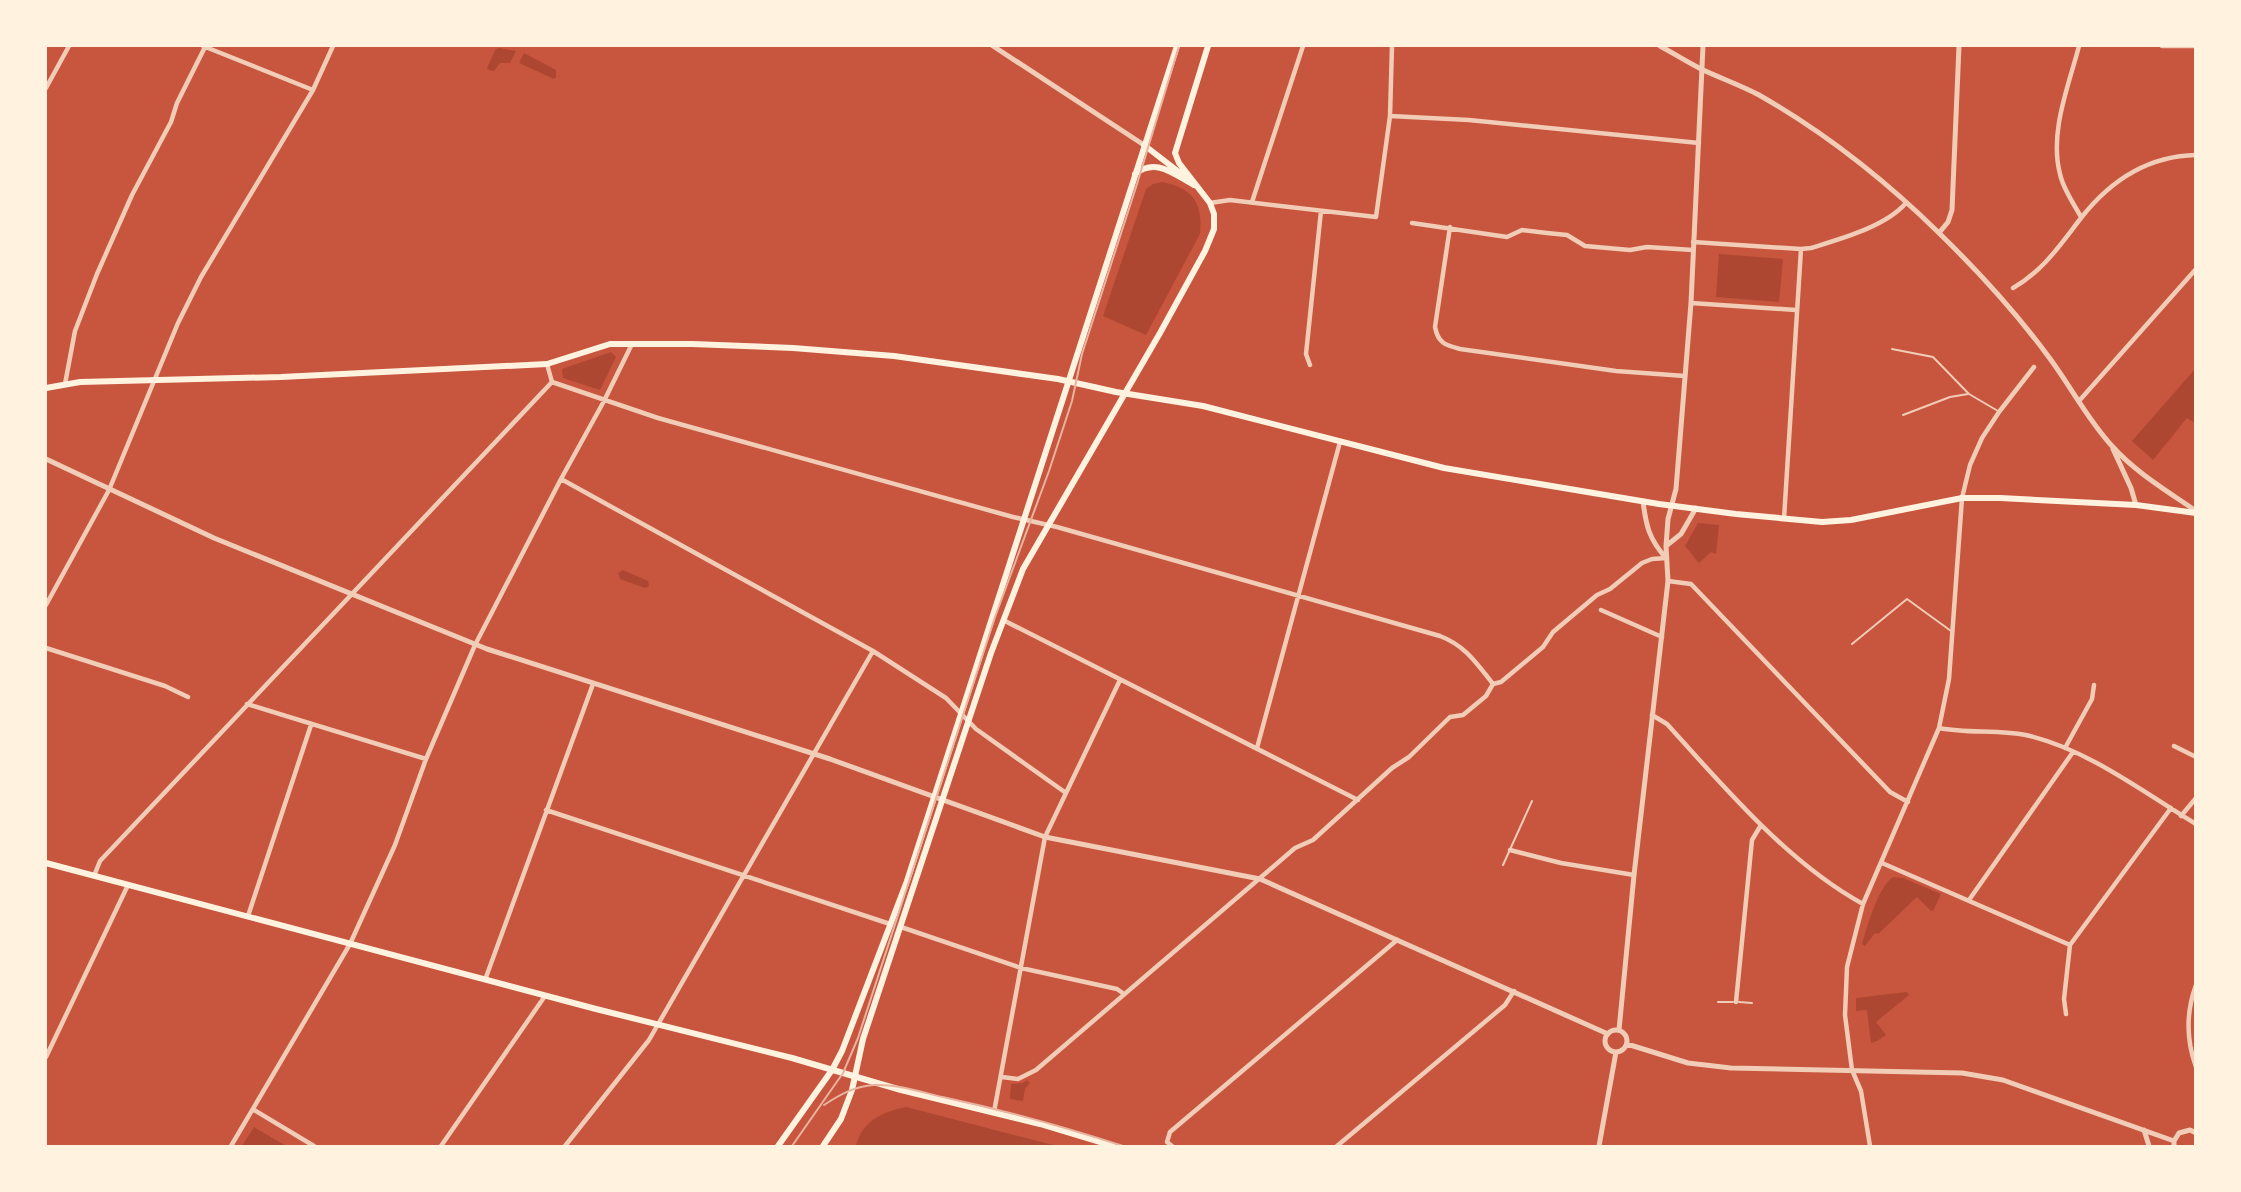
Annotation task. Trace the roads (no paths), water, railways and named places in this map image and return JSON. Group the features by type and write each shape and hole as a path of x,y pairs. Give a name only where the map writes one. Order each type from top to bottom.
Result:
{"main road":[{"path":"778,1146 832,1070 845,1044 907,881 1177,46"},
{"path":"824,1146 841,1119 852,1090 863,1039 1003,620 1023,569 1126,393 1205,251 1214,229 1214,215 1210,203 1178,163 1175,153 1208,46"},
{"path":"1144,145 1199,188"},
{"path":"1135,175 1144,168 1161,167 1199,188"},
{"path":"46,388 65,384 294,377 547,364 610,344 793,348 894,356 1067,381 1203,406 1444,468 1643,501 1784,520 1822,522 1859,519 1962,498 2136,505 2196,512"},
{"path":"46,863 545,996 724,1040 1113,1146"}],"street":[{"path":"46,86 69,46"},
{"path":"65,384 75,331 97,274 132,195 171,122 204,46 313,90"},
{"path":"46,605 108,490 178,323 201,277 313,90 333,46"},
{"path":"993,46 1144,145"},
{"path":"1252,202 1304,46"},
{"path":"1210,203 1222,200 1252,202 1376,217 1390,116 1392,46"},
{"path":"1660,46 1702,70 1756,94 1806,123 1906,203 1939,233 2047,354 2112,446 2130,464 2196,512"},
{"path":"1619,1030 1668,581 1668,519 1676,489 1691,303 1703,46"},
{"path":"1939,233 1948,222 1952,210 1959,46"},
{"path":"2080,46 2062,111 2057,148 2061,178 2081,218"},
{"path":"2162,46 2196,46"},
{"path":"1390,116 1468,120 1699,143"},
{"path":"2013,288 2028,279 2065,241 2104,193 2136,169 2175,157 2196,155"},
{"path":"1693,242 1801,249 1878,223 1906,203"},
{"path":"1310,365 1306,354 1321,211"},
{"path":"1412,223 1507,237 1522,230 1567,235 1585,246 1630,250 1647,247 1693,250"},
{"path":"1450,228 1435,327 1437,337 1443,345 1616,371 1685,376"},
{"path":"1784,520 1801,249"},
{"path":"2080,401 2196,269"},
{"path":"1691,303 1796,310"},
{"path":"231,1146 350,944 395,845 426,759 475,645 633,343"},
{"path":"547,364 552,382"},
{"path":"1870,1146 1861,1091 1852,1070 1845,1015 1844,992 1850,946 1863,904 1939,728 1949,679 1962,498 1974,456 1999,412 2034,367"},
{"path":"552,382 658,418 1455,642 1464,648 1493,684"},
{"path":"94,876 100,861 552,382"},
{"path":"1257,748 1340,442"},
{"path":"2112,446 2136,505"},
{"path":"46,459 226,543 475,645 830,759 1045,837 1260,878 1608,1034 1619,1030"},
{"path":"561,479 873,651 946,698 970,722 1066,793"},
{"path":"1643,501 1646,523 1654,544 1667,558"},
{"path":"1666,545 1681,534 1696,508"},
{"path":"1002,1076 1018,1079 1035,1070 1295,848 1313,840 1392,768 1409,757 1450,717 1462,715 1486,696 1493,684 1501,682 1543,647 1553,632 1597,595 1610,589 1642,563 1667,558"},
{"path":"1668,581 1691,584 1890,792 1908,802"},
{"path":"1601,610 1662,636"},
{"path":"1003,620 1358,800"},
{"path":"46,648 165,685 188,697"},
{"path":"565,1146 649,1040 741,876 873,651"},
{"path":"994,1112 1045,837 1120,680"},
{"path":"485,980 593,684"},
{"path":"2065,748 2092,699 2094,685"},
{"path":"247,704 426,759"},
{"path":"1652,715 1667,724 1761,825 1849,897 1863,904"},
{"path":"248,916 311,725"},
{"path":"1939,728 2020,734 2065,748 2196,824"},
{"path":"2174,746 2196,757"},
{"path":"1969,900 2073,751"},
{"path":"2181,816 2196,798"},
{"path":"2066,1014 2064,999 2070,945 2171,808"},
{"path":"546,810 890,924"},
{"path":"1736,1002 1752,840 1761,825"},
{"path":"1510,850 1560,863 1634,875"},
{"path":"1882,863 2070,945"},
{"path":"46,1057 128,885"},
{"path":"901,927 1021,968 1117,989 1124,994"},
{"path":"1172,1146 1167,1142 1170,1132 1396,940"},
{"path":"2196,985 2190,1000 2187,1025 2196,1067"},
{"path":"1338,1146 1504,1004 1514,991"},
{"path":"441,1146 545,996"},
{"path":"1608,1034 1606,1044 1609,1050 1623,1050 1627,1037 1619,1030"},
{"path":"1627,1044 1688,1063 1731,1068 1962,1073 2003,1080 2144,1130 2174,1144 2176,1135 2183,1131 2196,1133"},
{"path":"1600,1146 1616,1052"},
{"path":"254,1110 314,1146"},
{"path":"2144,1130 2149,1146"}],"lane":[{"path":"1892,349 1933,357 1969,394 1999,412"},
{"path":"1903,415 1950,397 1969,394"},
{"path":"1852,644 1907,599 1951,632"},
{"path":"1503,865 1532,802"},
{"path":"1718,1002 1752,1003"}],"tram line":[{"path":"792,1146 843,1073 858,1038 995,617 1072,401 1082,354 1179,46"},
{"path":"824,1105 860,1087 892,1086 1014,1114 1123,1146"}]}
